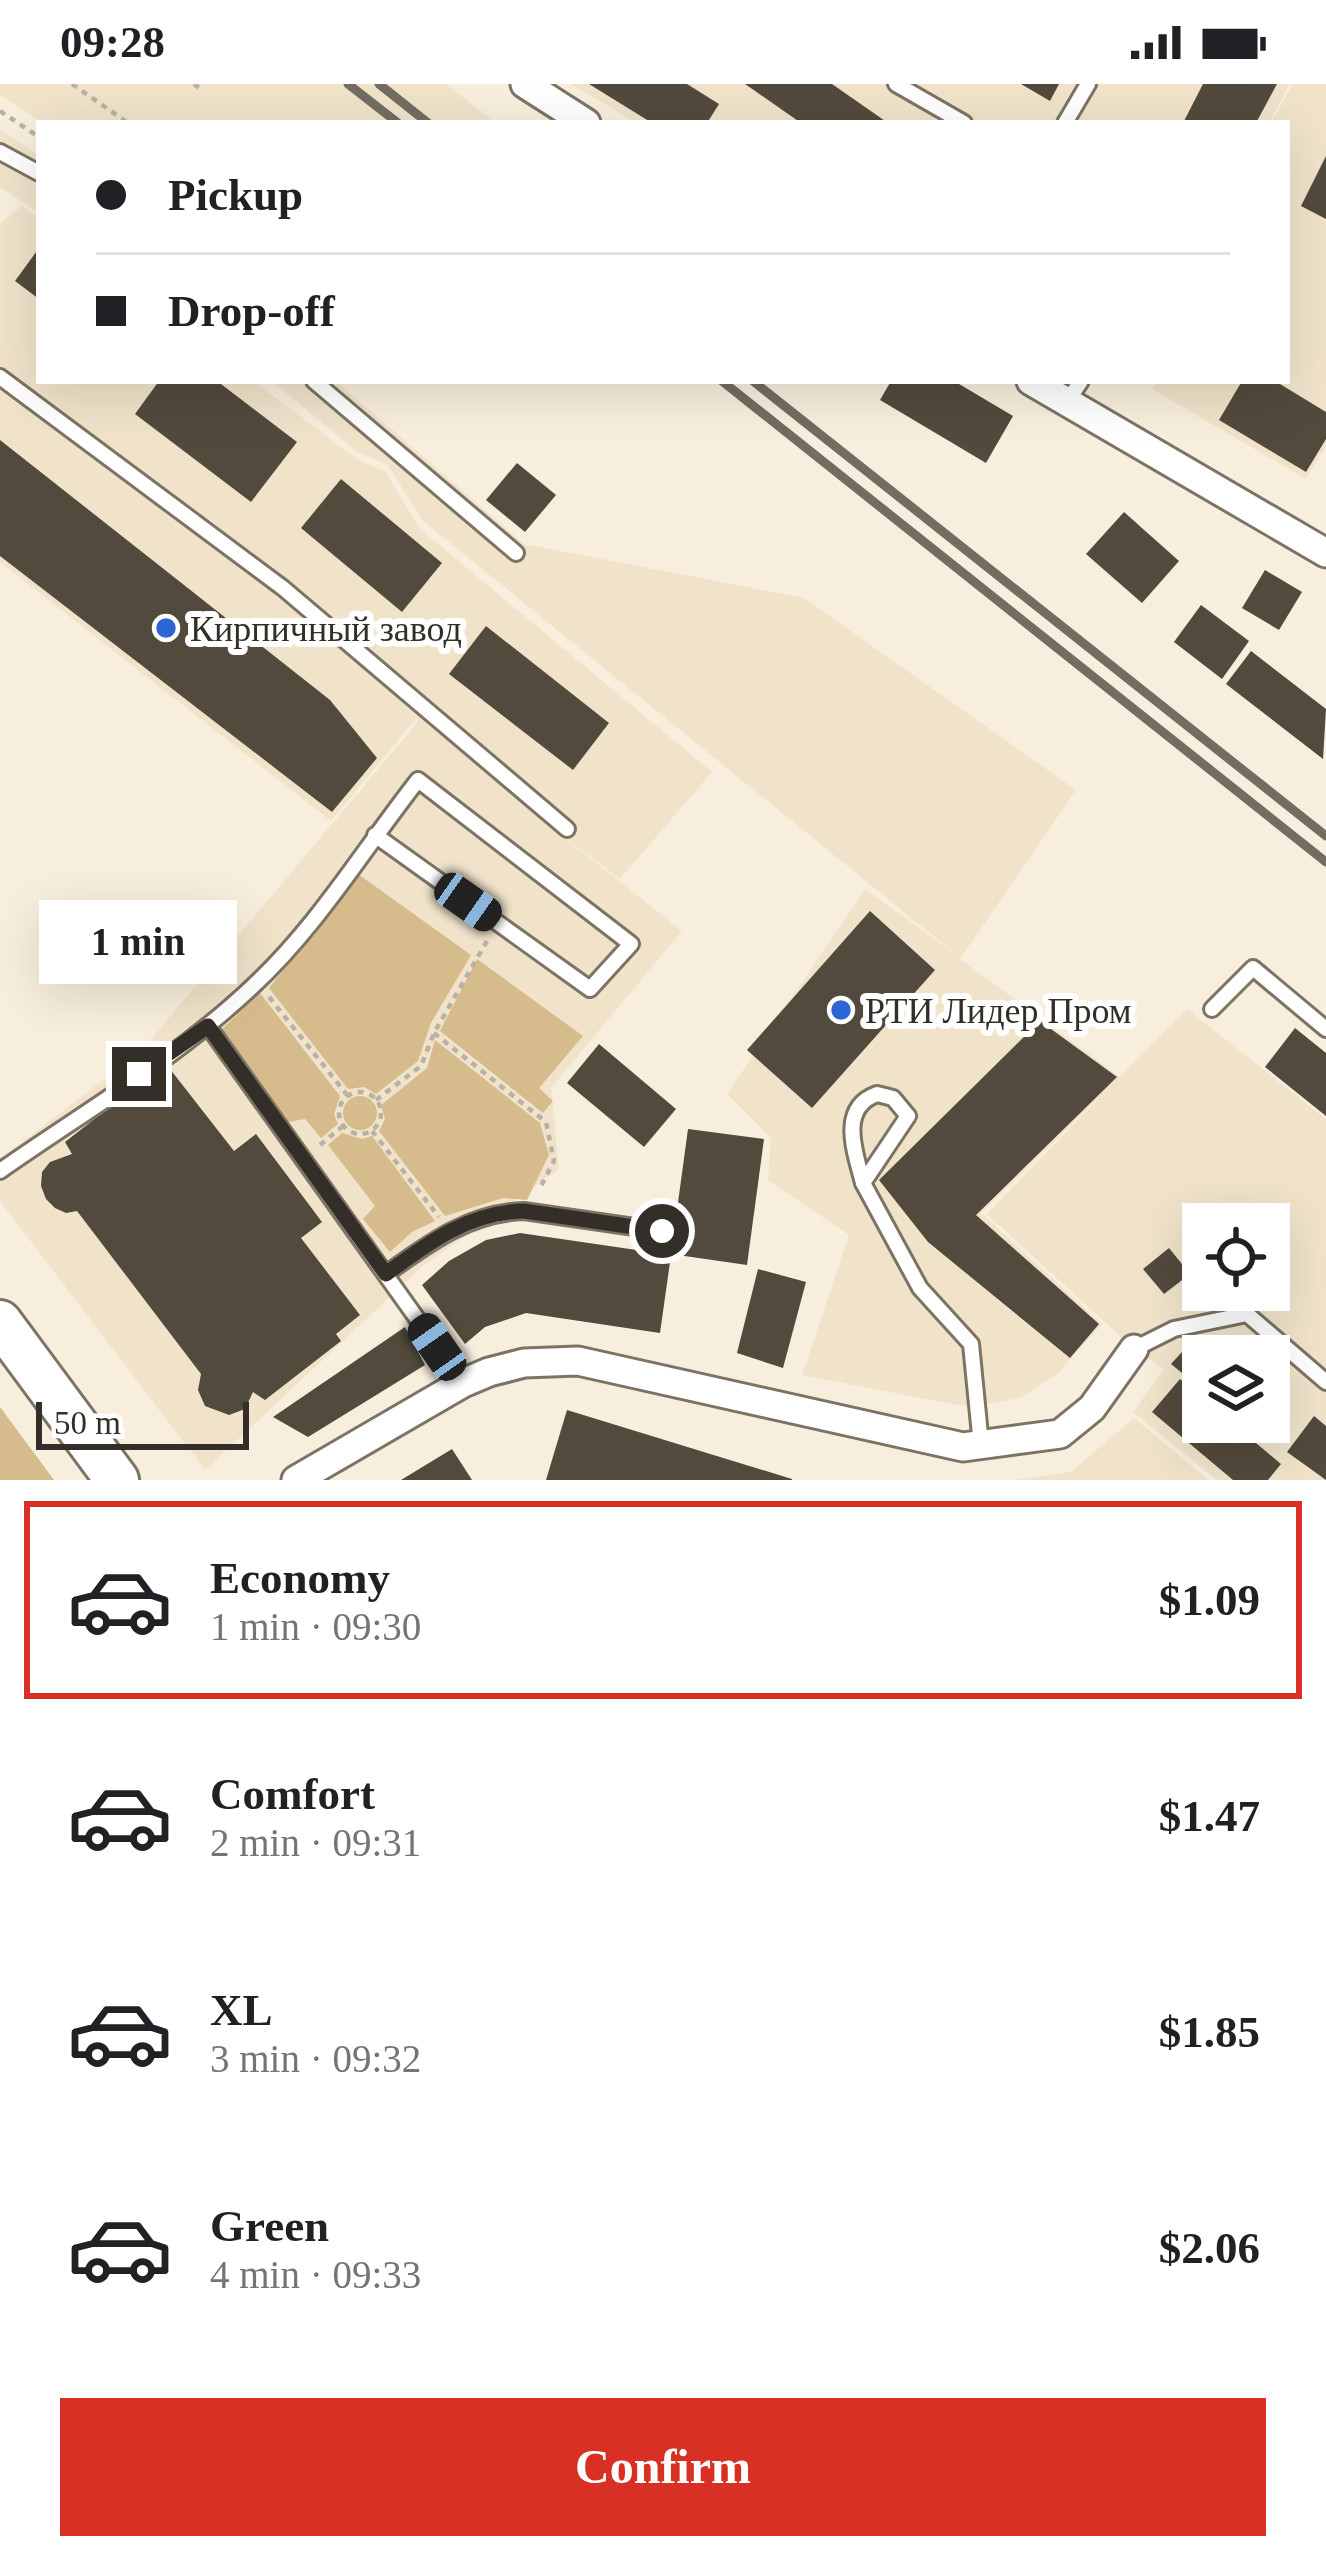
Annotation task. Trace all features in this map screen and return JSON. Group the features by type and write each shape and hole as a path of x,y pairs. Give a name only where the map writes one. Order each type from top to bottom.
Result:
{"main road":[{"path":"0,1322 117,1480"}],"street":[{"path":"524,84 581,120"},
{"path":"1042,384 1074,392 1326,553"},
{"path":"296,1480 463,1383 524,1363 578,1361 964,1447 1060,1434 1092,1408 1134,1349"}],"lane":[{"path":"896,84 959,120"},
{"path":"1067,120 1088,84"},
{"path":"0,152 36,170"},
{"path":"0,377 283,588 566,830"},
{"path":"318,384 516,554"},
{"path":"0,1171 208,1026 257,982 308,929 375,835 418,780 631,944 590,989 375,835"},
{"path":"1212,1009 1252,968 1326,1029"},
{"path":"208,1026 463,1383"},
{"path":"863,1183 908,1116 892,1098 877,1094 862,1100 854,1110 852,1137 863,1183 920,1288 970,1344 981,1445"},
{"path":"386,1274 450,1231 502,1211 662,1231"},
{"path":"1134,1349 1174,1329 1247,1314 1326,1382"}],"path":[{"path":"72,84 124,120"},
{"path":"194,84 202,90"},
{"path":"0,111 36,135"},
{"path":"376,1100 421,1066 473,959 500,924"},
{"path":"257,982 348,1096"},
{"path":"434,1033 546,1121 554,1161 528,1211"},
{"path":"364,1092 376,1100 381,1117 372,1131 356,1135 343,1126 339,1110 348,1096 364,1092"},
{"path":"303,1159 343,1126"},
{"path":"372,1131 450,1231"}],"shaded area":[{"path":"0,84 446,84 492,120 38,120 0,95"},
{"path":"571,84 1290,84 1271,120 632,120"},
{"path":"1293,84 1326,84 1326,446 1306,479 1152,389 1154,384 1290,384 1290,120 1273,120"},
{"path":"0,129 36,154 36,211 0,187"},
{"path":"22,206 36,217 36,384 257,384 361,462 385,471 420,529 712,772 620,879 546,823 682,931 551,1088 559,1169 423,1266 205,1470 0,1201 0,1159 141,1051 417,723 418,716 331,821 0,562 0,224"},
{"path":"276,384 339,384 524,544 804,598 1076,790 960,959 1120,1077 1187,1009 1326,1119 1326,1480 1217,1480 1133,1412 1164,1369 1134,1349 987,1214 1115,1082 981,1213 1102,1324 1058,1373 1020,1398 977,1406 802,1375 849,1235 768,1180 771,1138 727,1094 865,889 958,956 422,520 388,465 357,452"},
{"path":"358,874 471,955 431,1023 418,1061 376,1094 364,1087 348,1089 269,988"},
{"path":"477,959 583,1036 539,1088 553,1101 543,1113 440,1031"},
{"path":"260,993 340,1096 334,1114 338,1124 321,1138 305,1119 288,1122 218,1033"},
{"path":"435,1040 540,1123 549,1155 527,1200 503,1198 445,1216 379,1131 385,1119 381,1105 427,1068"},
{"path":"360,1096 372,1101 377,1113 372,1125 360,1130 348,1125 343,1113 348,1101"},
{"path":"342,1133 362,1139 372,1136 435,1221 412,1232 390,1252 363,1219 375,1206 328,1145"},
{"path":"0,1407 54,1480 0,1480"},
{"path":"1134,1418 1208,1480 1015,1480 1071,1472"}],"building":[{"path":"589,84 687,84 719,104 709,120 647,120"},
{"path":"745,84 832,84 884,120 797,120"},
{"path":"1021,84 1059,84 1050,101"},
{"path":"1203,84 1277,84 1258,120 1185,120"},
{"path":"1326,156 1326,219 1301,206"},
{"path":"36,252 36,297 15,281"},
{"path":"157,384 221,384 297,442 251,502 135,414"},
{"path":"889,384 959,384 1013,416 986,463 880,400"},
{"path":"1240,384 1280,384 1326,412 1326,439 1306,472 1219,420"},
{"name":"Кирпичный завод","path":"0,440 330,700 377,758 332,812 0,556"},
{"path":"517,463 556,495 525,532 486,500"},
{"path":"341,479 442,563 402,612 301,528"},
{"path":"1124,512 1179,561 1142,603 1086,554"},
{"path":"1265,570 1302,592 1279,630 1242,608"},
{"path":"1201,605 1249,641 1222,679 1174,642"},
{"path":"486,626 609,723 573,770 449,674"},
{"path":"1251,651 1326,709 1323,759 1226,684"},
{"name":"РТИ Лидер Пром","path":"870,911 935,970 812,1108 747,1050"},
{"path":"1040,1021 1117,1077 976,1215 1099,1324 1070,1358 928,1242 879,1180"},
{"path":"1295,1028 1326,1053 1326,1116 1265,1067"},
{"path":"599,1044 676,1109 644,1147 567,1083"},
{"path":"170,1069 234,1151 256,1134 322,1222 301,1238 360,1315 336,1334 341,1341 265,1400 253,1392 245,1409 229,1415 205,1406 198,1390 201,1374 77,1211 55,1208 41,1186 42,1172 50,1162 72,1154 65,1142 156,1071 160,1076"},
{"path":"688,1129 764,1139 747,1265 671,1254"},
{"path":"520,1233 671,1255 660,1333 526,1313 485,1327 465,1344 422,1285 449,1261 486,1240"},
{"path":"1169,1248 1182,1264 1182,1280 1164,1294 1143,1269"},
{"path":"758,1269 806,1282 783,1368 737,1353"},
{"path":"405,1327 425,1365 308,1437 273,1417"},
{"path":"1182,1352 1182,1373 1171,1364"},
{"path":"1180,1379 1182,1381 1182,1437 1152,1412"},
{"path":"567,1410 792,1479 792,1480 546,1480"},
{"path":"1314,1416 1326,1426 1326,1480 1287,1452"},
{"path":"1189,1443 1256,1443 1281,1464 1268,1480 1233,1480"},
{"path":"452,1449 472,1480 401,1480"}],"railway":[{"path":"348,84 394,120"},
{"path":"379,84 424,120"},
{"path":"726,384 1326,862"},
{"path":"757,384 1326,836"}],"place":[{"name":"Кирпичный завод","path":"166,628"},
{"name":"РТИ Лидер Пром","path":"841,1010"}],"route":[{"path":"139,1074 208,1026 386,1274 431,1241 502,1211 662,1231"}]}
